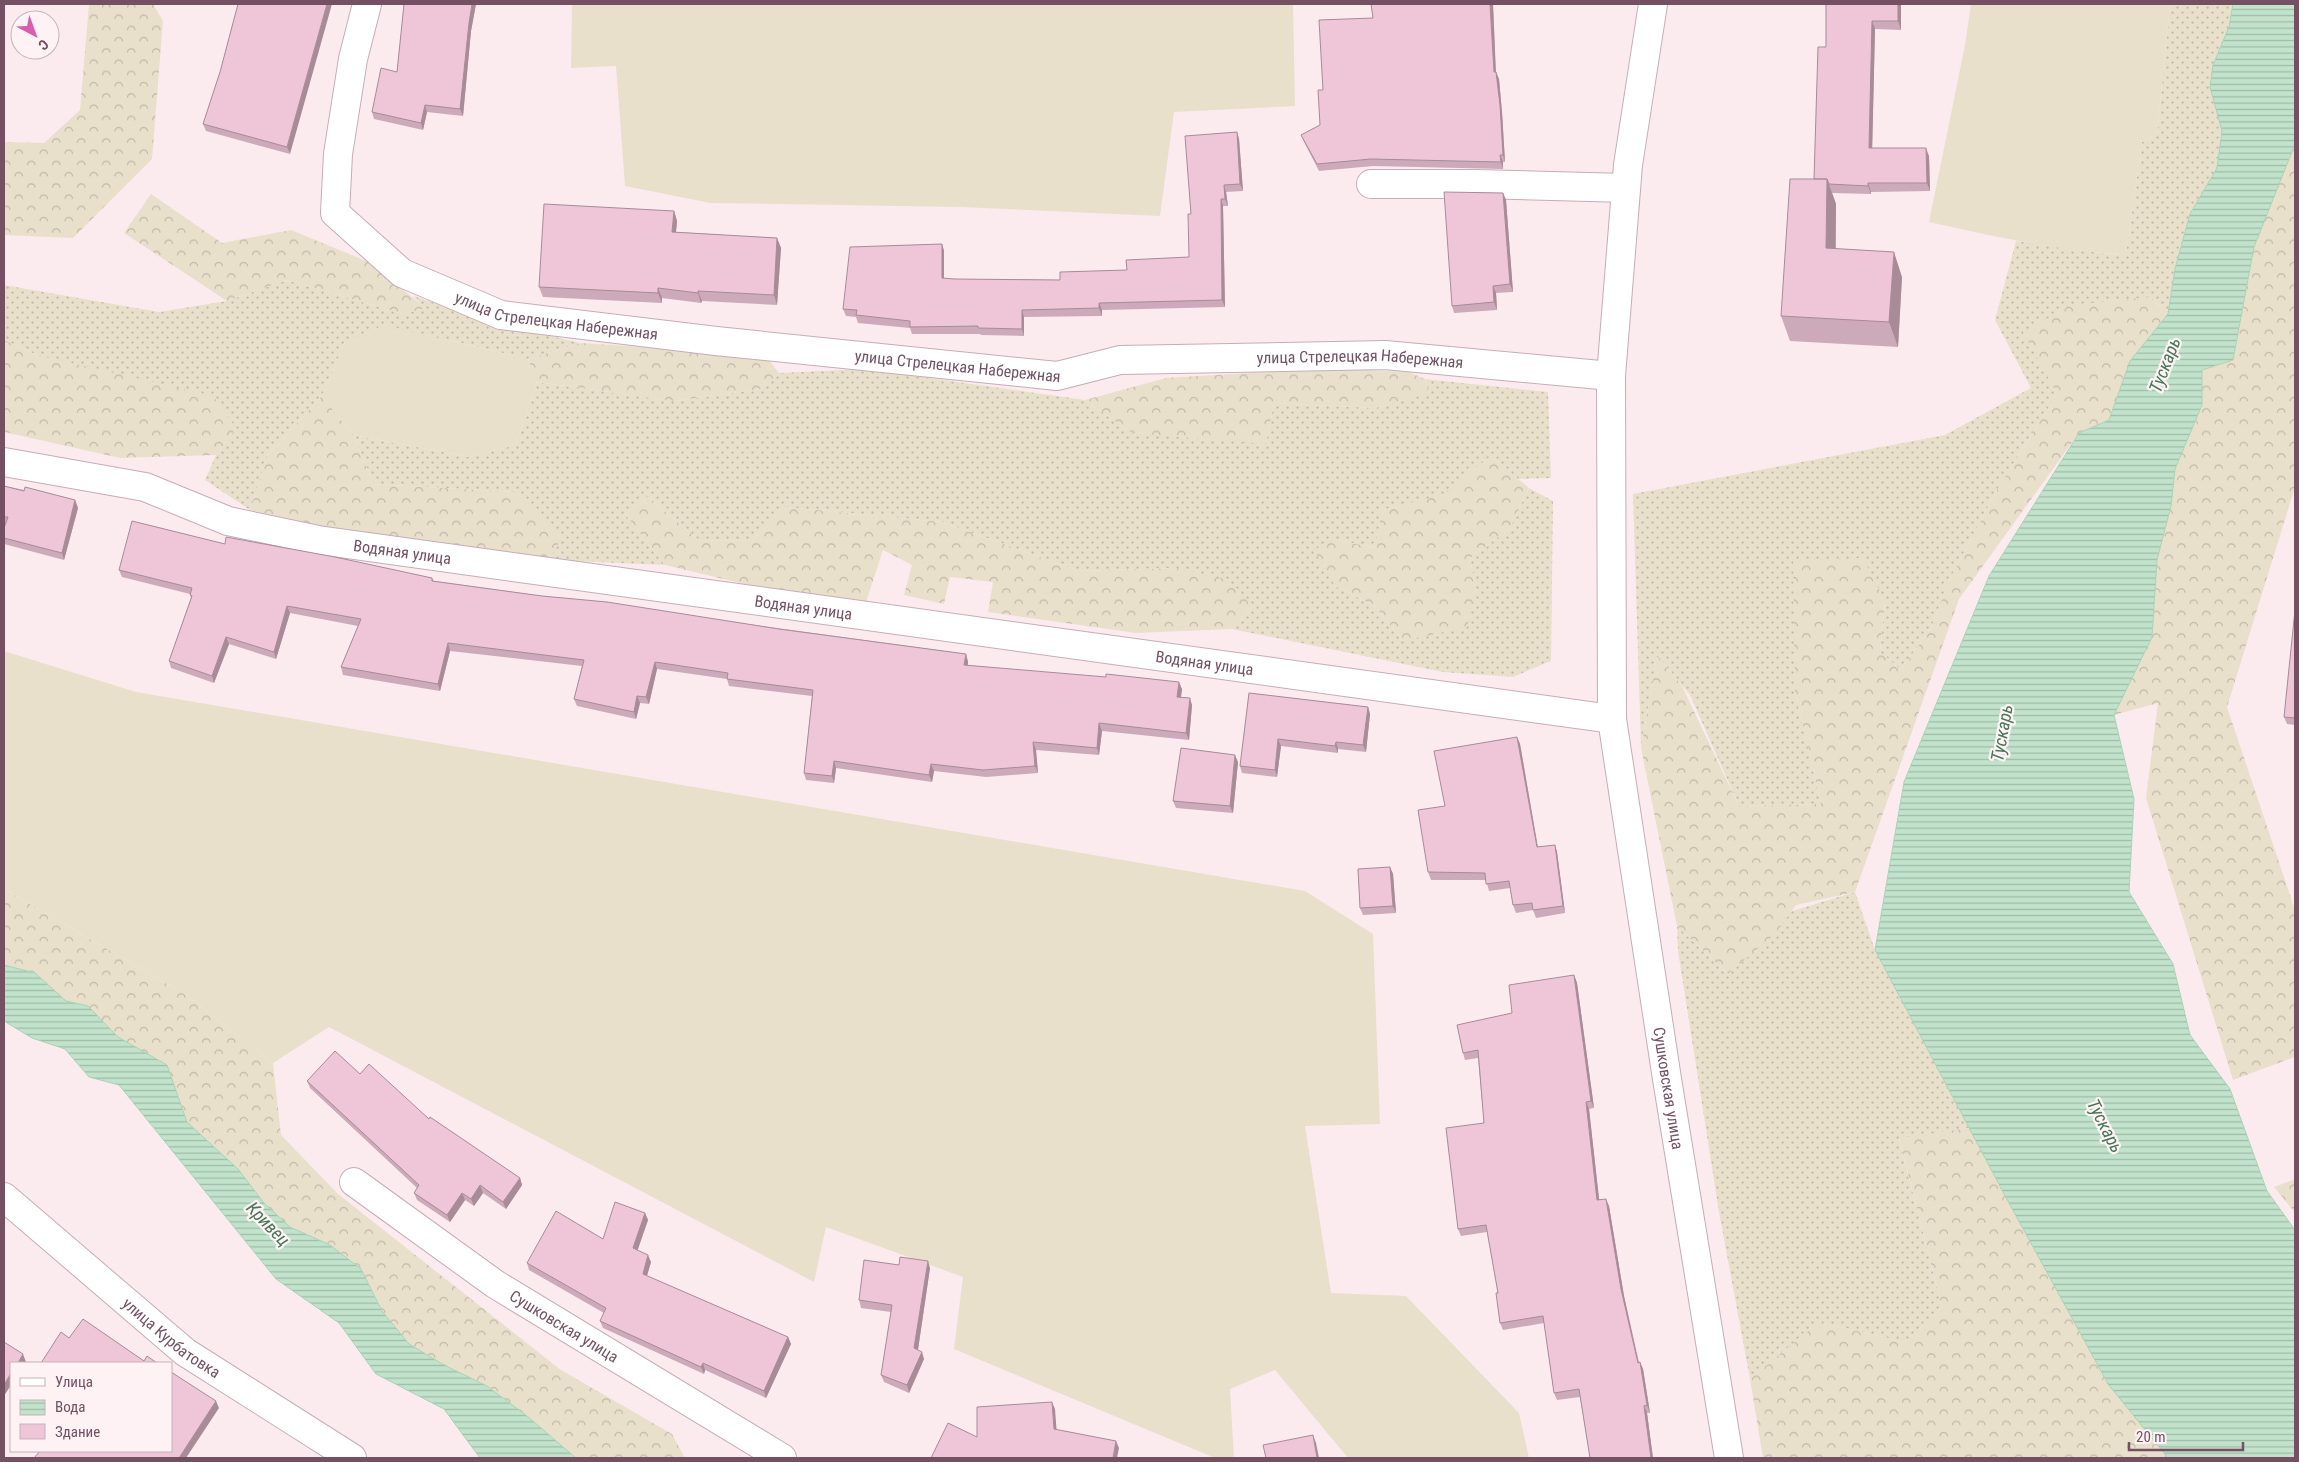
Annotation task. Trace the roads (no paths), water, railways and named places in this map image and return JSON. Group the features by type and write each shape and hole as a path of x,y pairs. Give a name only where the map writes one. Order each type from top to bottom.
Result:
{"street":[{"name":"улица Стрелецкая Набережная","path":"367,4 353,59 338,154 335,213 402,273 501,314 716,341 1057,376 1120,360 1386,355 1611,376"},
{"path":"1612,719 1611,376 1626,188 1653,4"},
{"path":"1371,184 1476,184 1626,188"},
{"name":"Водяная улица","path":"4,462 145,487 228,521 318,540 1612,719"},
{"name":"Сушковская улица","path":"1612,719 1667,1080 1729,1458"},
{"name":"Сушковская улица","path":"354,1182 495,1284 782,1458"},
{"name":"улица Курбатовка","path":"4,1197 184,1352 352,1458"}],"water":[{"name":"Тускарь","path":"2233,4 2295,4 2295,144 2254,247 2233,360 2202,370 2202,405 2175,469 2171,506 2157,560 2152,637 2114,715 2134,799 2129,892 2173,964 2190,1035 2230,1089 2267,1191 2295,1230 2295,1458 2168,1458 2108,1384 2003,1192 1875,950 1904,782 1989,576 2079,433 2109,420 2130,361 2168,314 2175,269 2190,214 2217,168 2222,131 2210,87 2213,65 2229,27"},
{"name":"Кривец","path":"4,965 35,973 66,1001 88,1006 118,1037 167,1065 187,1122 238,1169 264,1203 290,1227 330,1245 361,1269 382,1311 409,1344 444,1365 487,1386 527,1416 576,1458 480,1458 444,1409 376,1374 339,1323 276,1279 119,1085 89,1077 65,1049 32,1038 4,1021"}]}
